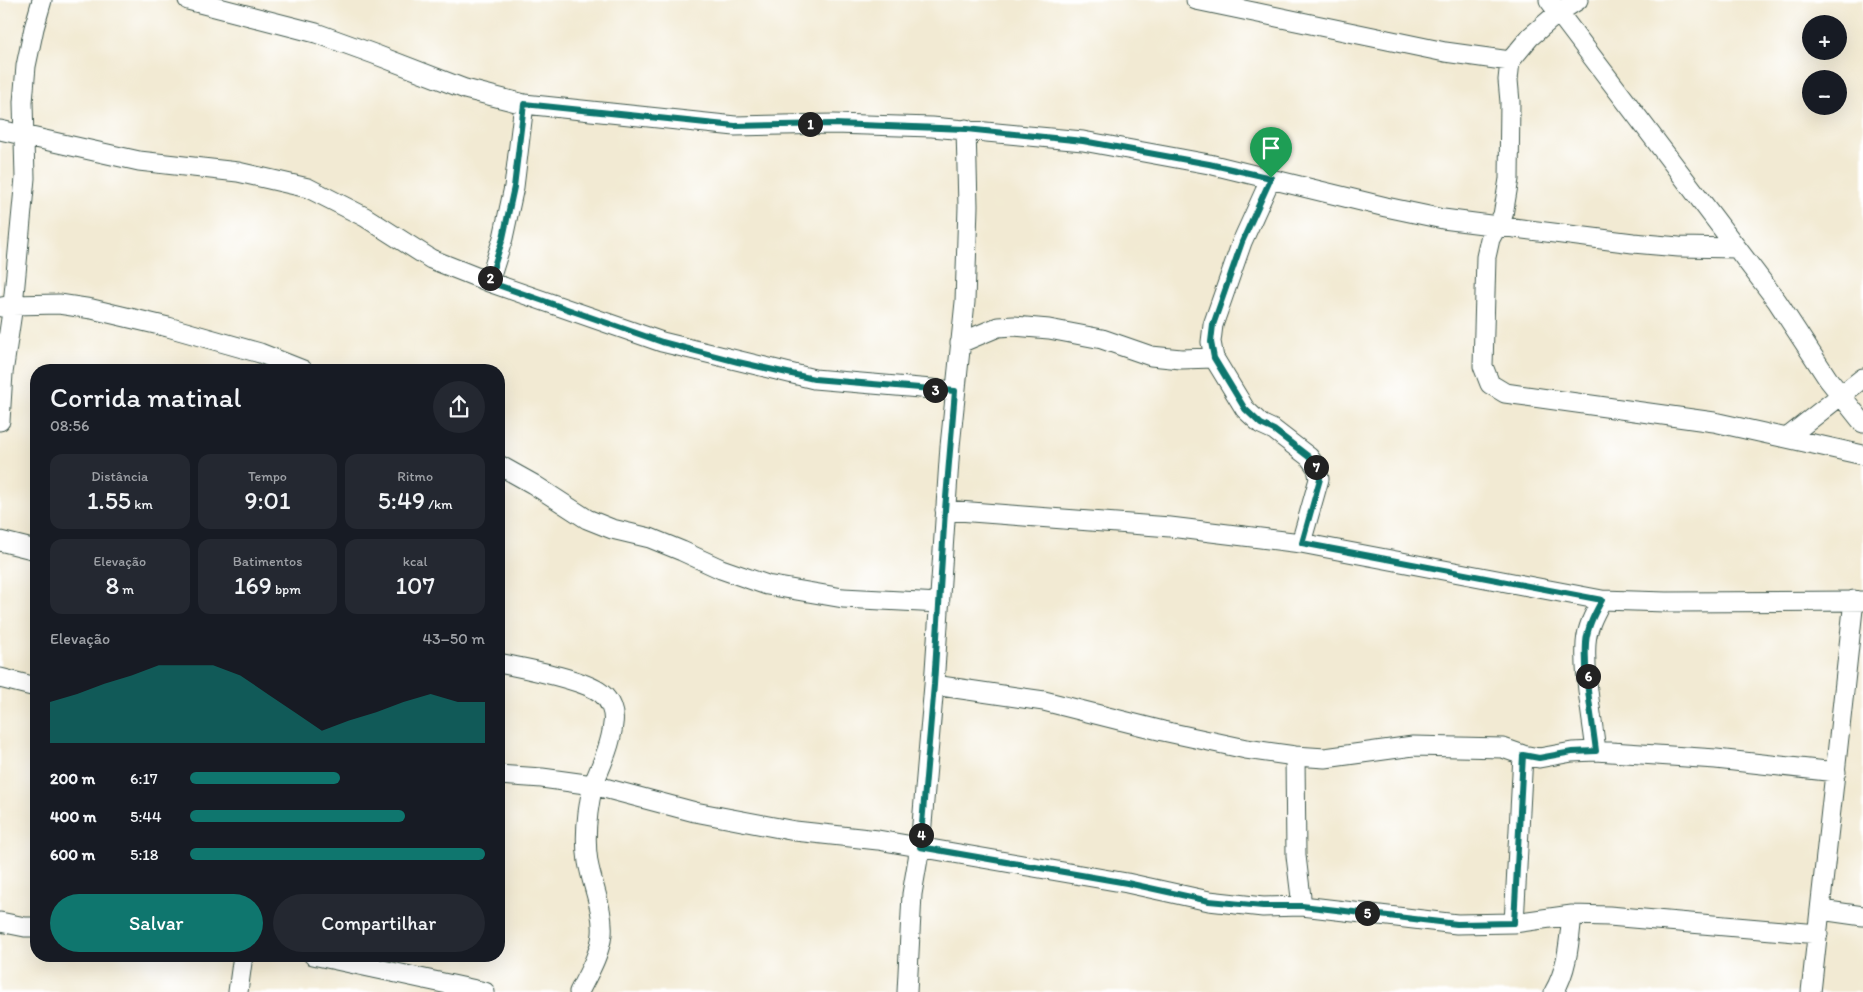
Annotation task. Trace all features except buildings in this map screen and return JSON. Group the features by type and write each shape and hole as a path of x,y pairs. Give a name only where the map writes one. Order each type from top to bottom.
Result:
{"street":[{"path":"0,421 7,306 25,178 22,102 26,66 42,0"},
{"path":"188,0 316,34 465,89 524,104 735,126 834,124 966,129 1083,141 1209,164 1443,219 1679,247 1737,248"},
{"path":"1196,0 1445,52 1510,61"},
{"path":"1578,0 1554,6 1510,61 1508,80 1510,102 1509,179 1503,215 1490,239 1486,257 1484,366 1490,384 1505,393 1714,422 1863,455"},
{"path":"1554,6 1777,301 1839,395 1863,424"},
{"path":"489,282 503,238 514,187 524,104"},
{"path":"907,992 912,894 920,847 934,685 945,510 965,302 968,206 966,129"},
{"path":"0,130 139,160 238,172 308,188 365,217 431,259 489,282 662,342 814,379 955,391"},
{"path":"1271,178 1242,242 1213,325 1211,342 1214,358 1245,409 1261,424 1274,430 1309,457 1317,468 1320,479 1302,543"},
{"path":"7,306 59,304 92,310 168,327 260,353 288,364"},
{"path":"960,343 993,328 1014,326 1048,329 1102,339 1151,356 1181,359 1214,358"},
{"path":"1788,437 1863,378"},
{"path":"505,468 587,519 612,529 650,538 721,569 767,586 843,598 940,603"},
{"path":"945,510 1170,527 1302,543 1602,600 1666,602 1859,601 1836,772 1811,992"},
{"path":"0,541 30,548"},
{"path":"1596,751 1589,693 1586,642 1592,618 1602,600"},
{"path":"505,664 580,684 601,694 612,707 614,723 593,785 586,821 588,862 602,925 602,937 597,953 579,992"},
{"path":"0,678 30,686"},
{"path":"934,685 1044,701 1172,733 1246,749 1295,756 1325,758 1412,746 1503,748 1539,758 1572,752 1596,751 1716,759 1836,772"},
{"path":"1514,923 1523,755"},
{"path":"1295,756 1296,856 1302,906"},
{"path":"505,775 593,785 695,812 795,831 878,840 920,847 1127,883 1209,901 1263,906 1302,906 1457,924 1514,923 1572,915 1610,916 1818,934"},
{"path":"1821,910 1863,916"},
{"path":"1554,992 1560,982 1567,959 1572,915"},
{"path":"0,922 30,927"},
{"path":"238,992 243,962"},
{"path":"346,962 485,992"}],"route":[{"path":"524,104 735,126 834,124 966,129 1083,141 1209,164 1271,178 1242,242 1213,325 1211,342 1214,358 1245,409 1261,424 1274,430 1309,457 1317,468 1320,479 1302,543 1602,600 1592,618 1586,642 1589,693 1596,751 1572,752 1539,758 1523,755 1514,923 1457,924 1302,906 1263,906 1209,901 1127,883 920,847 934,685 955,391 814,379 738,362 662,342 489,282 503,238 514,187 524,104"}]}
